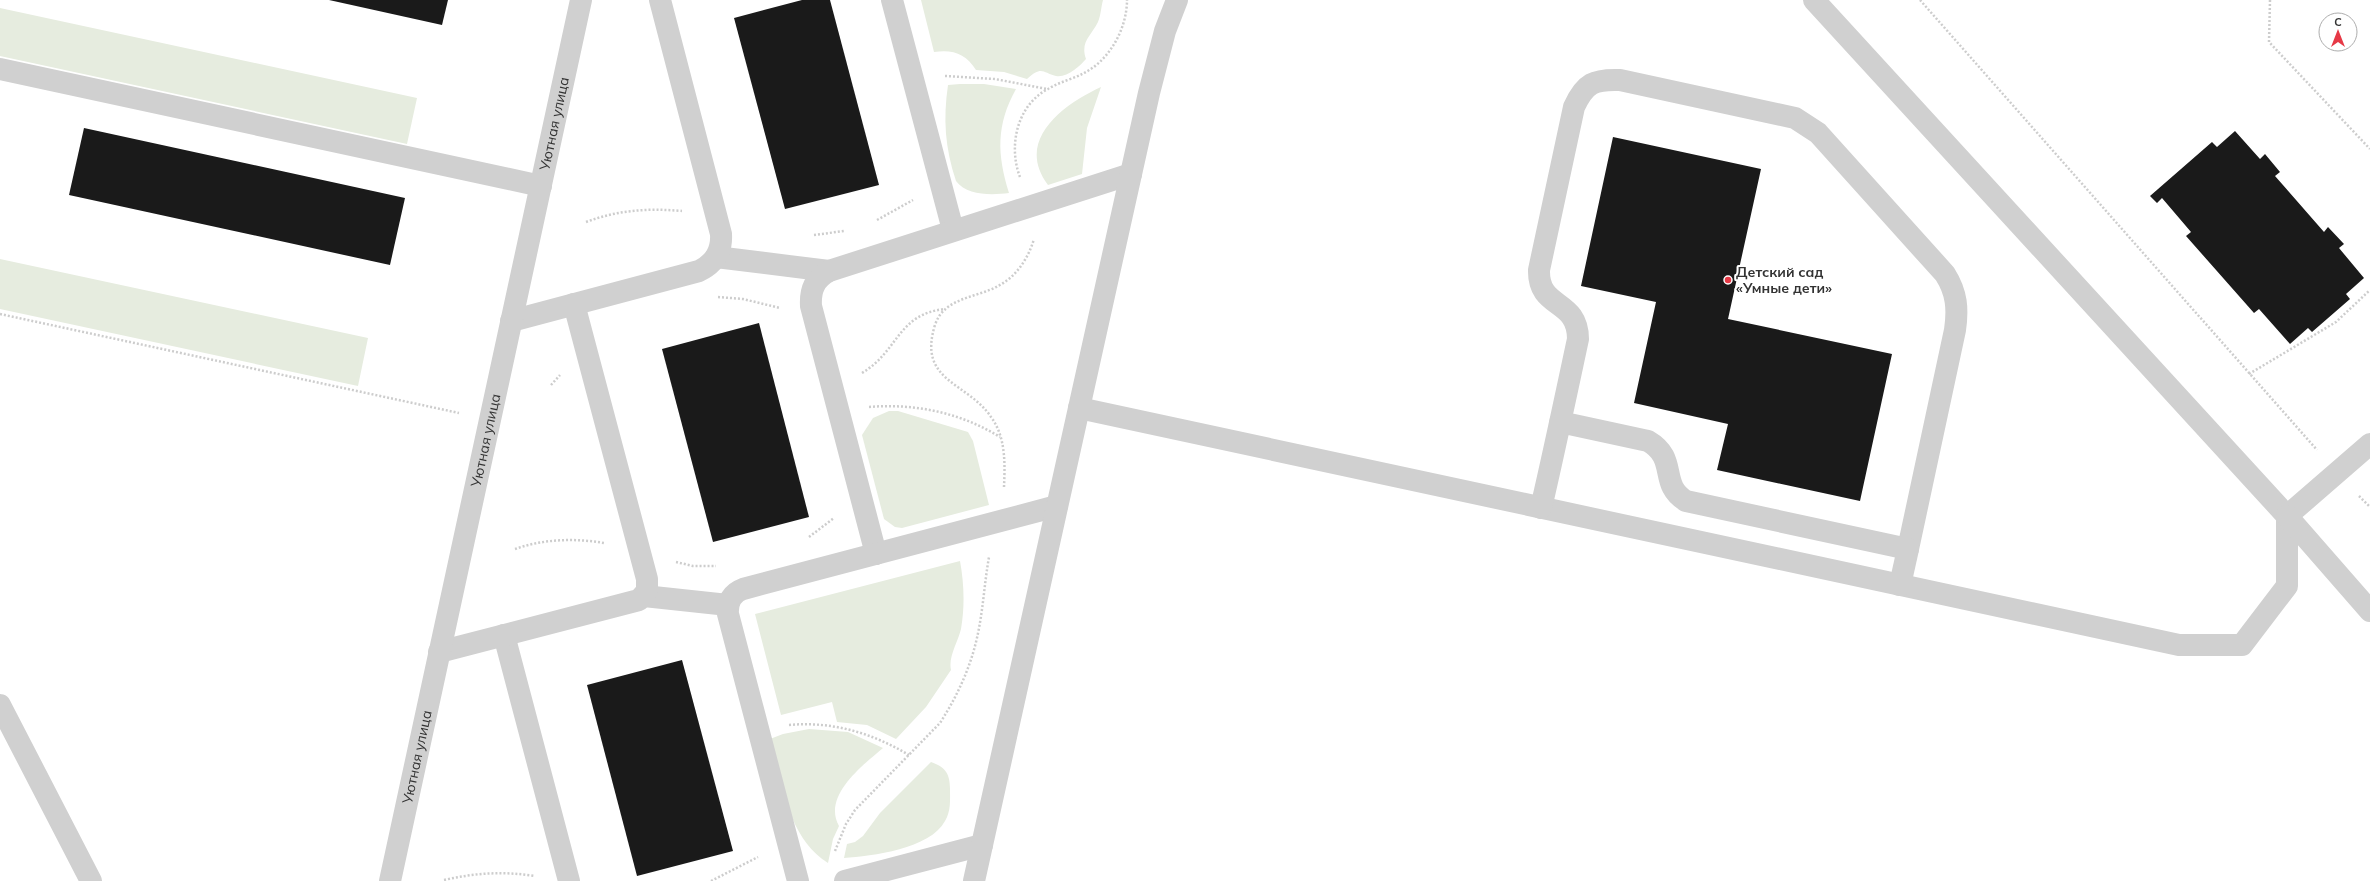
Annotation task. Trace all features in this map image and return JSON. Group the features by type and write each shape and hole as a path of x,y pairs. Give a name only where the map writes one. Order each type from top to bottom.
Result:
{"street":[{"name":"Уютная улица","path":"390,881 581,0"},
{"path":"512,321 699,271 707,267 716,257 722,242 718,220 660,0"},
{"path":"892,0 953,230"},
{"path":"974,881 1149,93 1165,31 1178,0"},
{"path":"1814,0 2287,516 2370,611"},
{"path":"0,69 541,186"},
{"path":"1541,508 1578,339 1578,327 1568,311 1548,297 1542,290 1539,279 1539,270 1574,107 1581,93 1589,85 1602,79 1620,80 1795,118 1818,133 1945,274 1952,285 1957,299 1958,313 1900,585"},
{"path":"876,554 811,306 812,290 816,281 829,270 1131,174"},
{"path":"716,257 829,270"},
{"path":"439,652 639,600 644,596 648,586 574,304"},
{"path":"1079,408 2179,646 2242,645 2287,586 2287,516 2370,444"},
{"path":"1560,422 1648,441 1657,446 1667,461 1670,482 1674,490 1686,501 1908,549"},
{"path":"798,881 728,614 728,605 734,594 743,589 1057,506"},
{"path":"644,596 728,605"},
{"path":"504,635 569,881"},
{"path":"0,705 91,881"},
{"path":"845,881 982,845"}],"path":[{"path":"835,855 843,830 855,810 940,723 966,673 979,629 986,576 1004,480 1001,438 992,417 982,405 944,378 936,365 932,338 936,322 946,309 957,300 998,286 1016,272 1026,260 1034,236 1035,225 1017,168 1014,151 1015,135 1022,116 1034,100 1048,89 1086,72 1100,61 1119,35 1126,14 1127,0"},
{"path":"1920,0 2249,374 2337,473 2370,507"},
{"path":"2270,0 2269,42 2370,149"},
{"path":"912,77 933,76 995,79 1048,89"},
{"path":"870,223 884,218 908,204 928,188 938,176"},
{"path":"586,222 607,214 635,209 660,209 689,212 718,220"},
{"path":"807,235 849,230"},
{"path":"2249,374 2336,322 2370,290"},
{"path":"711,297 743,299 774,306 804,318 816,325"},
{"path":"831,382 862,372 875,365 904,327 913,319 923,313 946,309"},
{"path":"0,314 490,420"},
{"path":"551,385 586,348"},
{"path":"839,413 853,409 889,406 924,408 958,417 1001,438"},
{"path":"805,540 836,515 859,488"},
{"path":"515,548 550,541 575,540 618,545 693,566 720,566"},
{"path":"759,730 803,724 847,728 889,743 909,754"},
{"path":"710,881 757,858 786,834"},
{"path":"444,880 469,874 494,872 538,877"}],"shaded area":[{"path":"921,0 1103,0 1098,22 1085,44 1084,48 1086,59 1073,71 1064,75 1056,76 1039,71 1027,79 1004,72 976,70 963,56 947,51 934,52"},
{"path":"0,8 417,98 407,144 0,56"},
{"path":"984,84 1016,89 1009,102 1000,140 1002,165 1009,193 988,194 973,192 961,186 956,181 949,157 945,122 948,85"},
{"path":"1101,87 1087,128 1082,174 1048,185 1039,169 1037,153 1040,139 1048,126 1059,114 1072,103"},
{"path":"0,259 368,338 358,386 0,309"},
{"path":"889,411 898,411 968,432 973,441 989,505 902,528 895,527 884,519 862,435 873,418"},
{"path":"960,561 963,586 963,612 960,634 951,660 951,670 926,707 896,739 867,725 837,722 832,702 781,715 755,614"},
{"path":"809,729 848,732 883,748 856,772 840,793 836,804 835,815 839,826 833,839 828,863 814,852 803,839 795,824 783,790 770,739 783,734"},
{"path":"931,762 940,766 946,771 950,783 948,813 945,821 938,831 914,844 899,849 884,853 844,858 847,844 855,842 863,836 880,813"}],"building":[{"path":"329,0 448,0 442,25"},
{"path":"802,0 830,0 879,185 785,209 734,18"},
{"path":"84,128 405,198 390,265 69,195"},
{"path":"2235,131 2260,159 2265,154 2280,172 2275,176 2324,232 2328,227 2344,244 2339,248 2364,278 2346,294 2350,299 2312,332 2308,328 2290,344 2259,309 2254,313 2186,236 2191,232 2162,198 2157,203 2150,196 2212,142 2217,147"},
{"path":"1613,137 1761,169 1728,319 1892,354 1860,501 1717,470 1728,424 1634,403 1656,302 1581,286"},
{"path":"759,323 809,517 713,542 662,349"},
{"path":"682,660 733,851 637,876 587,685"}],"place":[{"name":"Детский сад «Умные дети»","path":"1728,280"}]}
